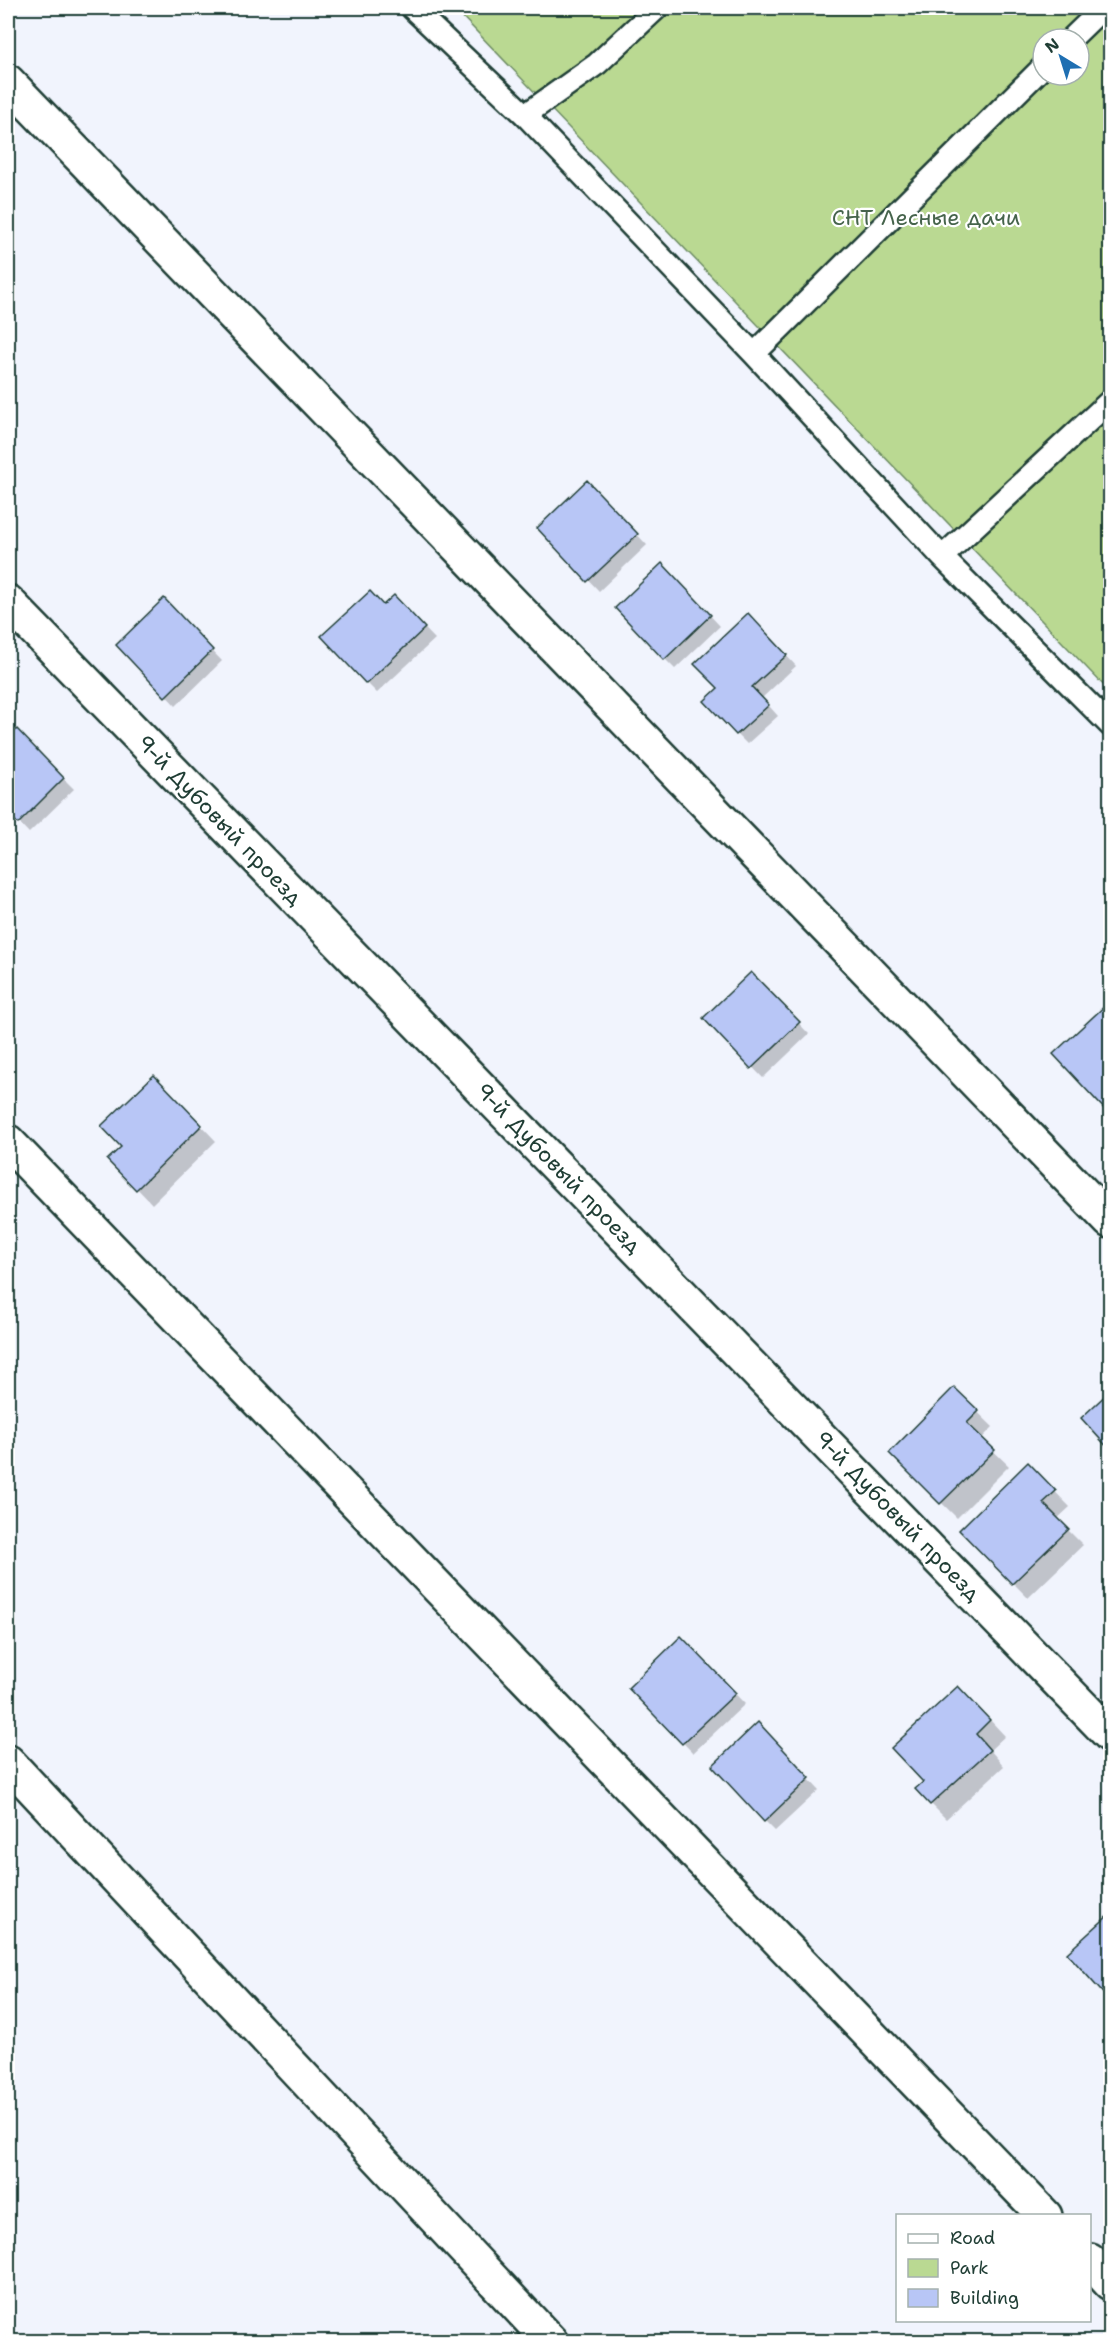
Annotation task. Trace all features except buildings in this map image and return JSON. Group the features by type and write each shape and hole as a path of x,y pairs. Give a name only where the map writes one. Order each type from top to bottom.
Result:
{"street":[{"path":"8,82 1110,1221"},
{"name":"9-й Дубовый проезд","path":"8,602 1110,1735"},
{"path":"8,1142 1043,2214"},
{"path":"8,1762 550,2342"},
{"path":"1091,2263 1110,2283"}],"lane":[{"path":"412,8 525,115 754,354 942,556 1110,725"},
{"path":"525,115 597,64 657,8"},
{"path":"1083,27 1103,8"},
{"path":"754,354 1031,79"},
{"path":"942,556 1110,401"}],"green space":[{"name":"СНТ Лесные дачи","path":"454,8 1110,8 1110,692"}]}
